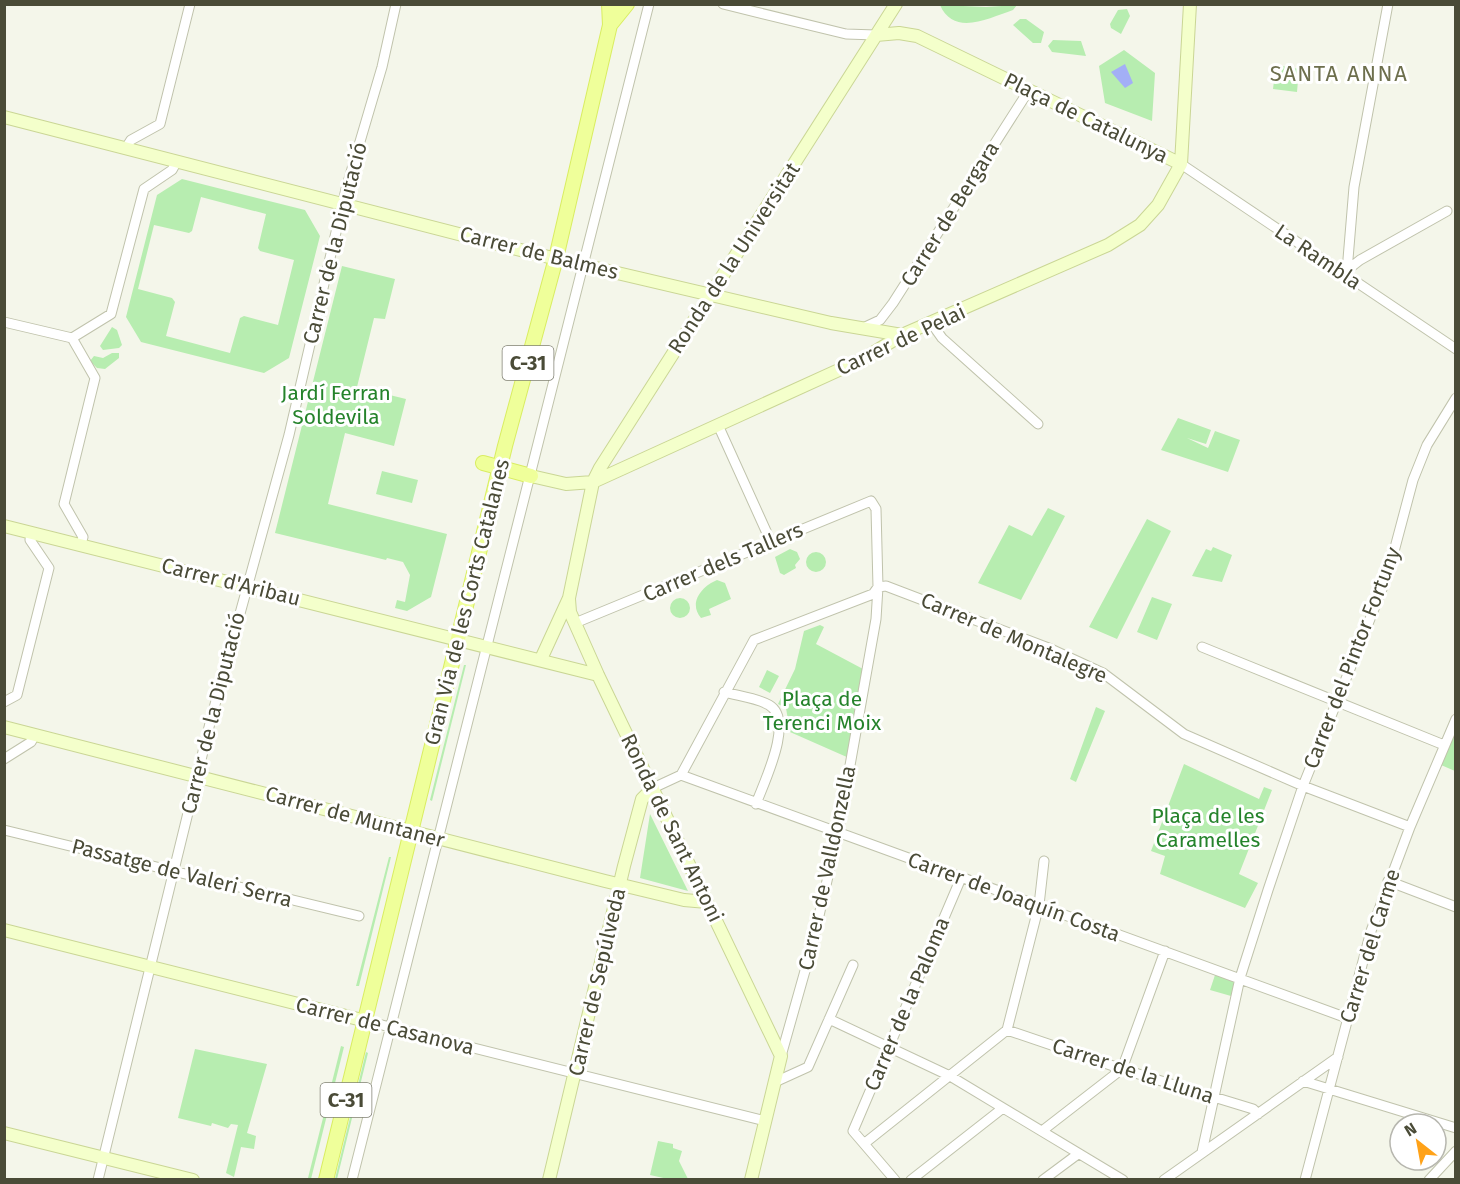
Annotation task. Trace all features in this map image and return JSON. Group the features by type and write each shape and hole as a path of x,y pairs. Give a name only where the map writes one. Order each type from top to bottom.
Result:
{"main road":[{"name":"Gran Via de les Corts Catalanes","path":"326,1179 500,467 556,258 610,25 609,4"},
{"name":"Gran Via de les Corts Catalanes","path":"610,25 627,4"},
{"path":"876,35 896,4"},
{"name":"Plaça de Catalunya","path":"876,35 909,33 1181,164 1190,4"},
{"name":"Ronda de la Universitat","path":"593,482 876,35"},
{"name":"Carrer de Balmes","path":"4,117 126,148 175,166 343,203 583,265 711,295 861,329 902,335"},
{"name":"Carrer de Pelai","path":"593,482 870,356 902,335 932,324 1122,237 1140,225 1158,205 1181,164"},
{"path":"483,463 572,485 593,482 569,598 541,659"},
{"name":"Carrer d'Aribau","path":"4,525 598,675"},
{"name":"Ronda de Sant Antoni","path":"569,598 575,623 598,675 781,1056"},
{"name":"Carrer de Muntaner","path":"4,727 619,885 684,900 707,902"},
{"name":"Carrer de Sepúlveda","path":"549,1179 619,885 642,799 652,788"},
{"name":"Carrer de Casanova","path":"4,930 366,1021"},
{"path":"751,1179 781,1056"},
{"path":"4,1133 193,1179"}],"street":[{"path":"126,148 131,140 160,124 190,4"},
{"name":"Carrer de la Diputació","path":"98,1179 173,870 246,586 289,435 343,203 382,67 396,4"},
{"path":"352,1179 649,4"},
{"path":"723,4 846,34 876,35"},
{"path":"1347,269 1354,187 1388,4"},
{"name":"Carrer de Bergara","path":"861,329 880,320 893,303 1029,90"},
{"name":"La Rambla","path":"1181,164 1347,269 1455,349"},
{"path":"4,322 72,338 111,314 144,189 175,166"},
{"path":"1347,269 1447,211"},
{"path":"932,324 942,338 1038,424"},
{"path":"72,338 95,378 63,504 82,537 81,544"},
{"name":"Carrer del Pintor Fortuny","path":"1202,1152 1240,978 1303,786 1388,574 1413,480 1427,446 1455,398"},
{"path":"718,425 771,543"},
{"name":"Carrer dels Tallers","path":"575,623 871,501"},
{"name":"Carrer de Valldonzella","path":"781,1056 812,945 838,833 876,619 878,587 876,509 871,501"},
{"path":"4,702 17,695 49,568 30,540 31,532"},
{"name":"Carrer de Montalegre","path":"878,587 886,586 1006,631 1107,674 1184,734 1303,786 1410,827"},
{"path":"652,788 681,775 754,640 873,594 878,587"},
{"path":"1202,647 1444,745"},
{"path":"724,692 769,705 779,718 779,739 756,804"},
{"name":"Carrer del Carme","path":"1305,1179 1331,1090 1347,1018 1370,935 1388,881 1455,719"},
{"path":"4,759 31,742 35,735"},
{"name":"Carrer de Joaquín Costa","path":"681,775 1347,1018"},
{"name":"Passatge de Valeri Serra","path":"4,830 359,916"},
{"path":"895,1179 865,1143 1006,1030 1039,905 1044,861"},
{"name":"Carrer de la Paloma","path":"865,1143 853,1131 961,878"},
{"path":"1388,881 1455,907"},
{"path":"1042,1131 1122,1069 1165,951"},
{"path":"775,1082 808,1067 853,965"},
{"path":"829,1019 950,1076 1123,1179"},
{"name":"Carrer de Casanova","path":"366,1021 765,1121"},
{"name":"Carrer de la Lluna","path":"1006,1030 1122,1069 1253,1109 1258,1114"},
{"path":"1164,1179 1338,1057"},
{"path":"1304,1081 1455,1128"},
{"path":"910,1179 1003,1108"},
{"path":"1429,1179 1455,1151"},
{"path":"1043,1179 1078,1154"}],"green space":[{"path":"940,5 986,7 1017,5 1013,10 993,17 963,23 946,15"},
{"path":"1127,9 1130,16 1121,34 1111,28 1110,24 1118,10"},
{"path":"1020,19 1026,19 1044,32 1041,43 1033,43 1013,25"},
{"path":"1053,40 1081,41 1086,56 1052,52 1048,46"},
{"path":"1124,50 1155,73 1152,121 1105,103 1099,66"},
{"path":"1276,65 1299,69 1297,92 1273,89"},
{"path":"182,179 305,210 320,236 289,358 264,373 141,342 126,317 157,195","holes":["201,197 266,214 258,248 260,251 294,260 278,325 244,316 240,318 230,353 166,336 175,302 172,298 138,289 154,225 189,233 192,231"]},
{"name":"Jardí Ferran Soldevila","path":"342,266 395,279 385,319 374,318 357,387 406,399 394,446 345,433 328,504 447,534 431,597 407,611 395,608 397,600 405,602 410,575 403,562 387,558 386,560 275,533"},
{"path":"112,327 117,330 122,345 119,348 103,350 100,346"},
{"path":"112,353 119,353 119,358 105,369 97,368 90,361 94,356 103,358"},
{"path":"1178,418 1211,430 1206,444 1187,438 1208,448 1215,431 1240,440 1228,472 1161,450"},
{"path":"382,471 418,480 412,503 376,494"},
{"path":"1048,508 1065,516 1021,600 978,583 1009,525 1032,536"},
{"path":"1147,519 1171,531 1117,639 1089,627"},
{"path":"1213,547 1232,555 1222,582 1192,576 1206,549 1211,551"},
{"path":"790,549 797,552 800,559 795,565 796,568 784,575 780,573 775,557"},
{"path":"816,552 823,555 826,562 823,569 816,572 809,569 806,562 809,555"},
{"path":"717,580 725,583 731,599 709,609 711,615 701,618 696,607 698,596 706,586"},
{"path":"1152,597 1172,604 1157,640 1137,632"},
{"path":"680,598 687,601 690,608 687,615 680,618 673,615 670,608 673,601"},
{"name":"Plaça de Terenci Moix","path":"820,625 824,627 816,644 863,669 849,758 790,732 786,708 778,704 795,669 804,631"},
{"path":"464,665 466,665 432,801 430,800"},
{"path":"767,670 779,676 770,693 759,687"},
{"path":"1096,707 1105,711 1076,782 1070,779"},
{"path":"1455,732 1455,771 1441,765"},
{"name":"Plaça de les Caramelles","path":"1184,764 1259,799 1264,787 1272,790 1239,874 1258,883 1245,908 1160,874 1165,856 1151,851"},
{"path":"650,814 652,818 688,891 640,878"},
{"path":"389,857 391,857 359,986 356,986"},
{"path":"1215,975 1236,982 1231,996 1210,990"},
{"path":"341,1046 344,1047 311,1179 308,1178"},
{"path":"195,1049 267,1064 247,1133 256,1136 254,1149 241,1147 234,1177 226,1173 238,1125 231,1124 228,1128 178,1118"},
{"path":"366,1052 368,1053 337,1179 335,1179"},
{"path":"658,1141 673,1144 673,1148 682,1151 679,1161 688,1179 668,1179 650,1175"}],"water":[{"path":"1125,64 1133,83 1125,88 1111,72"}],"district":[{"name":"SANTA ANNA","path":"1339,73"}]}
